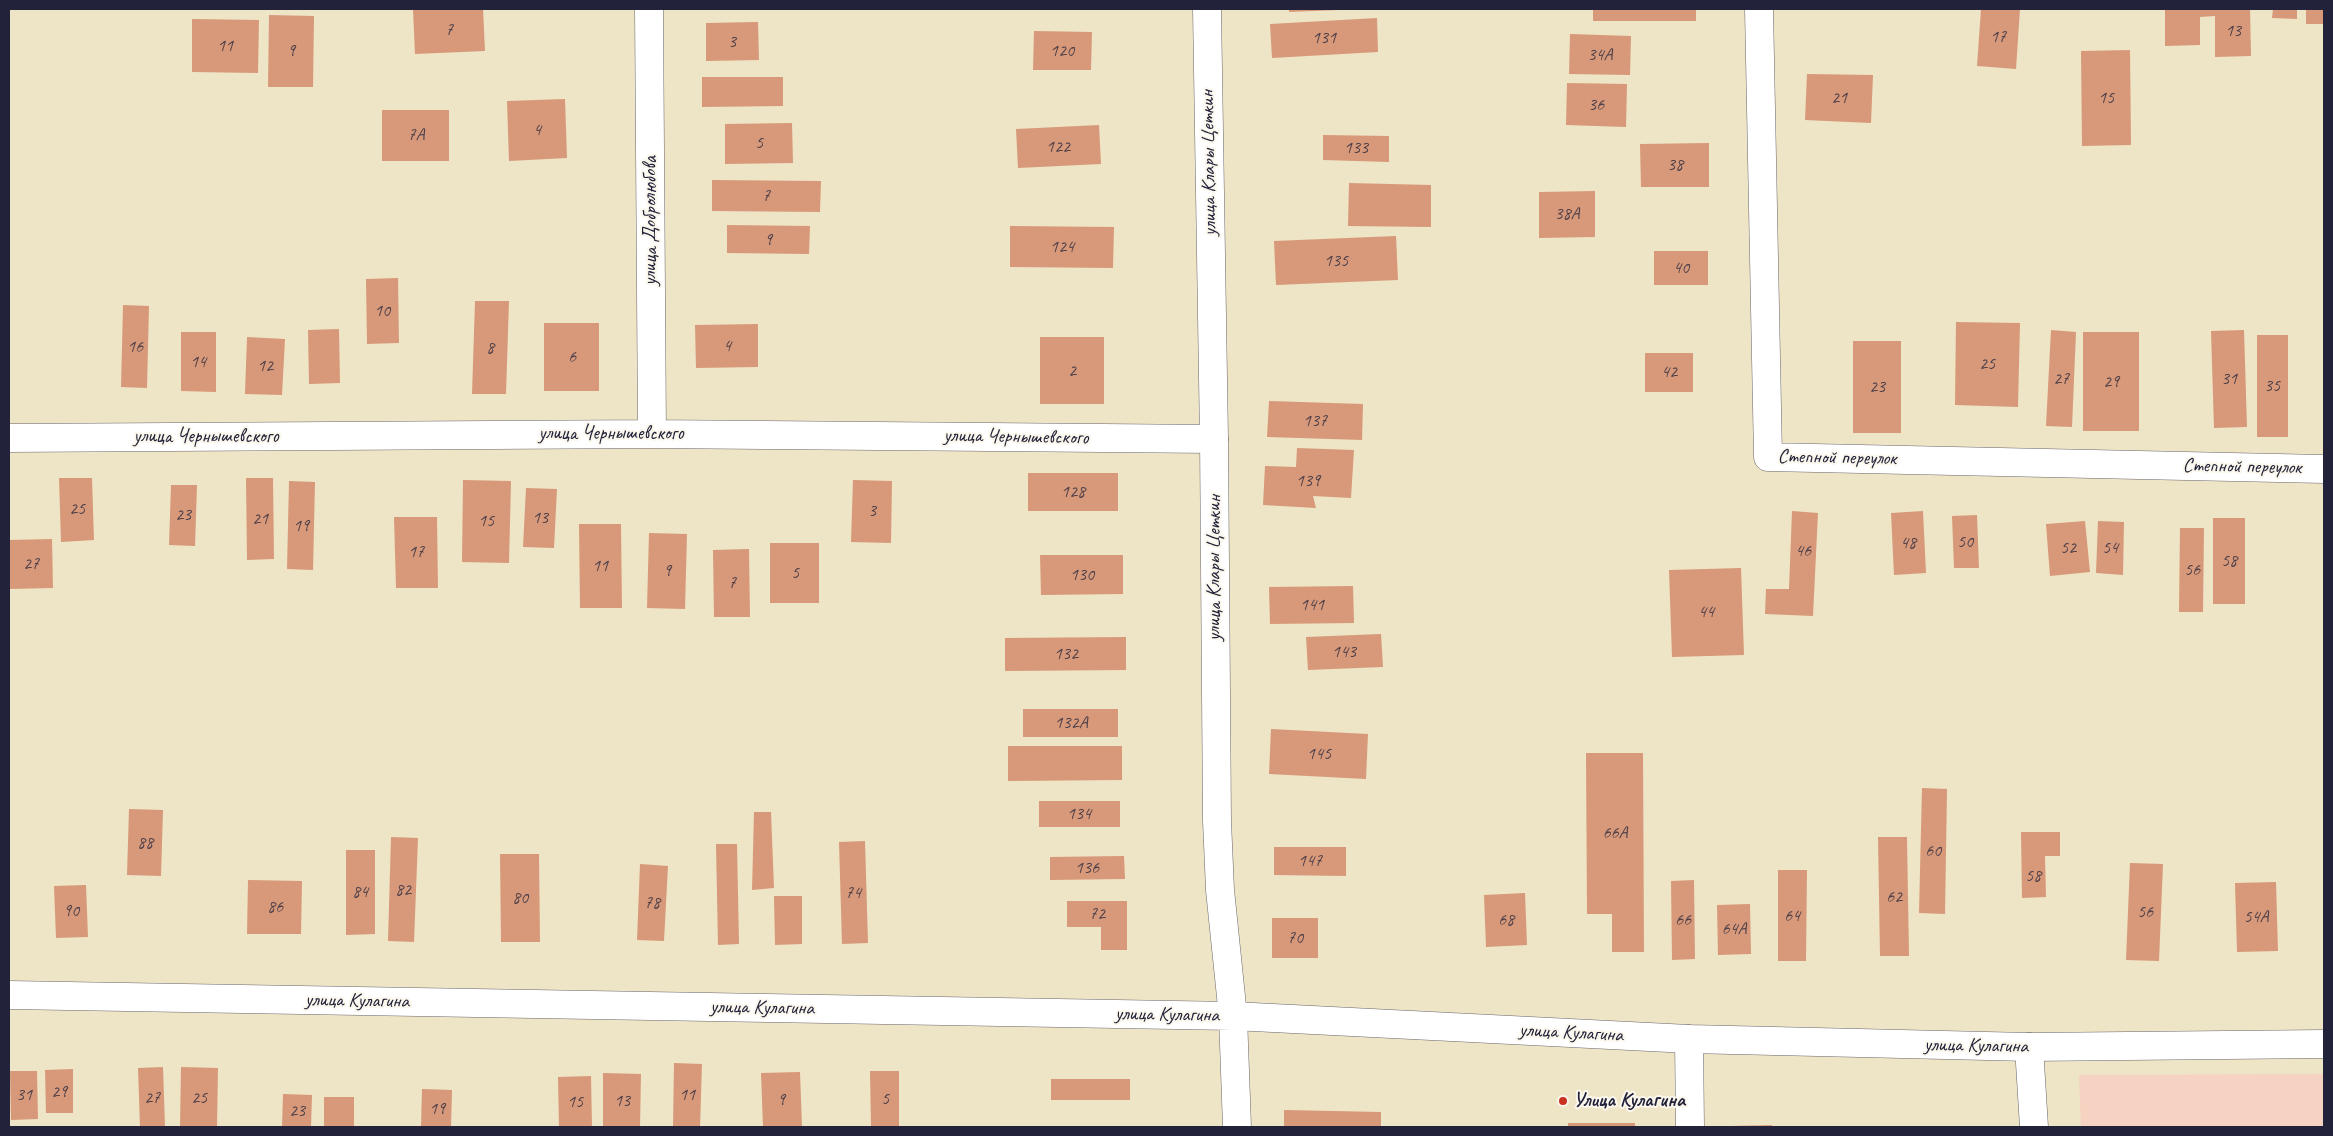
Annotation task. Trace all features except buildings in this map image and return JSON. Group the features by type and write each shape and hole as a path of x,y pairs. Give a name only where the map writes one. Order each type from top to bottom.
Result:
{"street":[{"name":"улица Добролюбова","path":"649,9 652,434"},
{"name":"улица Клары Цеткин","path":"1207,9 1214,439 1217,821 1220,890 1233,1016 1237,1127"},
{"name":"Степной переулок","path":"1759,9 1768,457 2324,469"},
{"name":"улица Чернышевского","path":"9,438 652,434 1214,439"},
{"name":"улица Кулагина","path":"9,994 1233,1016 1690,1039 2029,1047 2324,1044"},
{"path":"1690,1039 1690,1127"},
{"path":"2029,1047 2034,1127"}],"shaded area":[{"path":"2324,1074 2324,1127 2081,1127 2079,1075"}],"place":[{"name":"Улица Кулагина","path":"1563,1101"}]}
